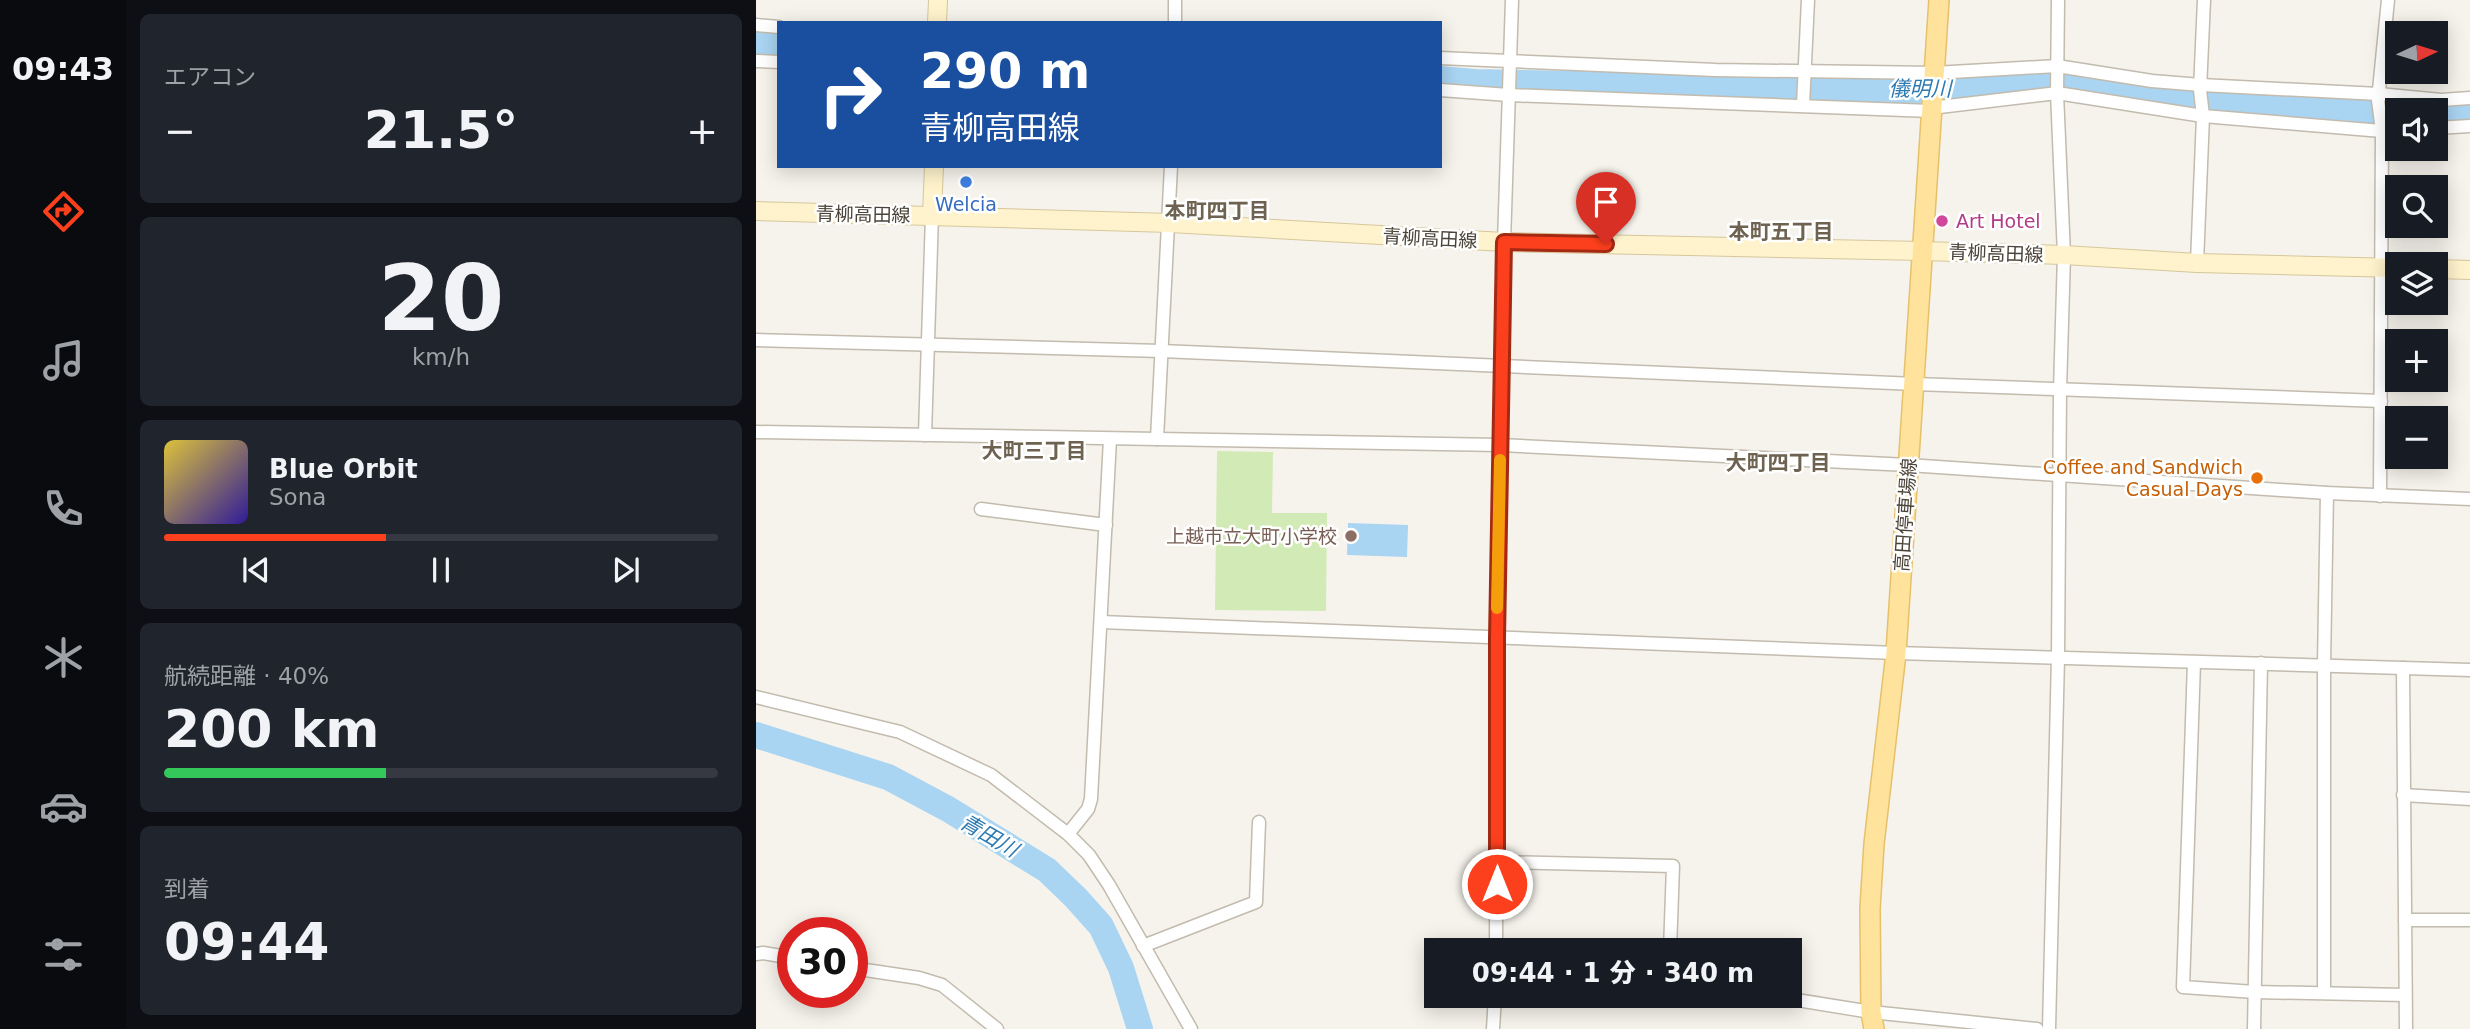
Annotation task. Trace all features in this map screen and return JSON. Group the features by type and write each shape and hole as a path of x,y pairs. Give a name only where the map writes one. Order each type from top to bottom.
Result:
{"main road":[{"path":"937,21 938,0"},
{"name":"高田停車場線","path":"1872,1020 1870,909 1874,844 1896,653 1939,0"},
{"path":"932,215 934,168"},
{"name":"青柳高田線","path":"756,211 1170,223 1504,242 2064,255 2197,263 2385,268"},
{"path":"2448,269 2470,270"}],"street":[{"path":"1175,0 1175,21"},
{"path":"1496,938 1500,445 1512,0"},
{"path":"1803,101 1808,0"},
{"path":"2049,1029 2064,255 2057,93 2058,0"},
{"path":"2197,263 2204,0"},
{"path":"2388,0 2378,97 2388,252"},
{"path":"756,25 777,27"},
{"path":"1442,58 1510,66 1804,72 1933,78 2057,66 2201,87 2441,100 2470,98"},
{"path":"756,61 777,62"},
{"path":"1442,90 1509,95 1803,101 1932,107 2057,93 2203,116 2385,128"},
{"path":"2448,128 2470,127"},
{"path":"1157,439 1171,168"},
{"path":"925,435 932,215"},
{"path":"2380,496 2381,401 2386,315"},
{"path":"756,340 1161,351 2060,390 2381,401"},
{"path":"756,432 1500,445 1908,465 2327,494 2470,499"},
{"path":"1068,834 1088,809 1091,799 1110,439"},
{"path":"2324,992 2327,494"},
{"path":"981,509 1106,526"},
{"path":"1101,622 1896,653 2470,670"},
{"path":"2194,662 2183,987 2255,992 2405,995"},
{"path":"2254,1029 2261,663"},
{"path":"2403,668 2406,1029"},
{"path":"756,696 901,732 991,775 1068,834 1089,855 1191,1029"},
{"path":"2403,795 2470,799"},
{"path":"1143,946 1256,902 1259,822"},
{"path":"1497,862 1672,866 1670,938"},
{"path":"2405,920 2470,920"},
{"path":"756,954 777,955"},
{"path":"868,970 919,978 942,985 996,1029"},
{"path":"1802,1003 1872,1020 2037,1029"},
{"path":"1493,1029 1494,1008"}],"green space":[{"path":"1217,451 1273,452 1272,513 1327,513 1326,611 1215,610"}],"water":[{"path":"1348,523 1408,525 1407,557 1347,555"}],"waterway":[{"name":"儀明川","path":"756,43 777,44"},
{"name":"儀明川","path":"1442,79 1942,91 2072,78 2223,101 2351,108 2385,115"},
{"name":"儀明川","path":"2448,114 2470,113"},
{"name":"青田川","path":"756,735 888,777 948,809 1047,870 1101,926 1121,968 1140,1029"}],"slow traffic":[{"path":"1497,608 1500,460"}],"place":[{"name":"Welcia","path":"966,182"},
{"name":"Art Hotel","path":"1942,221"},
{"name":"Coffee and Sandwich Casual Days","path":"2257,478"},
{"name":"上越市立大町小学校","path":"1351,536"}],"district":[{"name":"本町四丁目","path":"1217,211"},
{"name":"本町五丁目","path":"1781,232"},
{"name":"大町三丁目","path":"1034,451"},
{"name":"大町四丁目","path":"1778,463"}],"route":[{"path":"1497,884 1497,638 1504,242 1606,244"}]}
